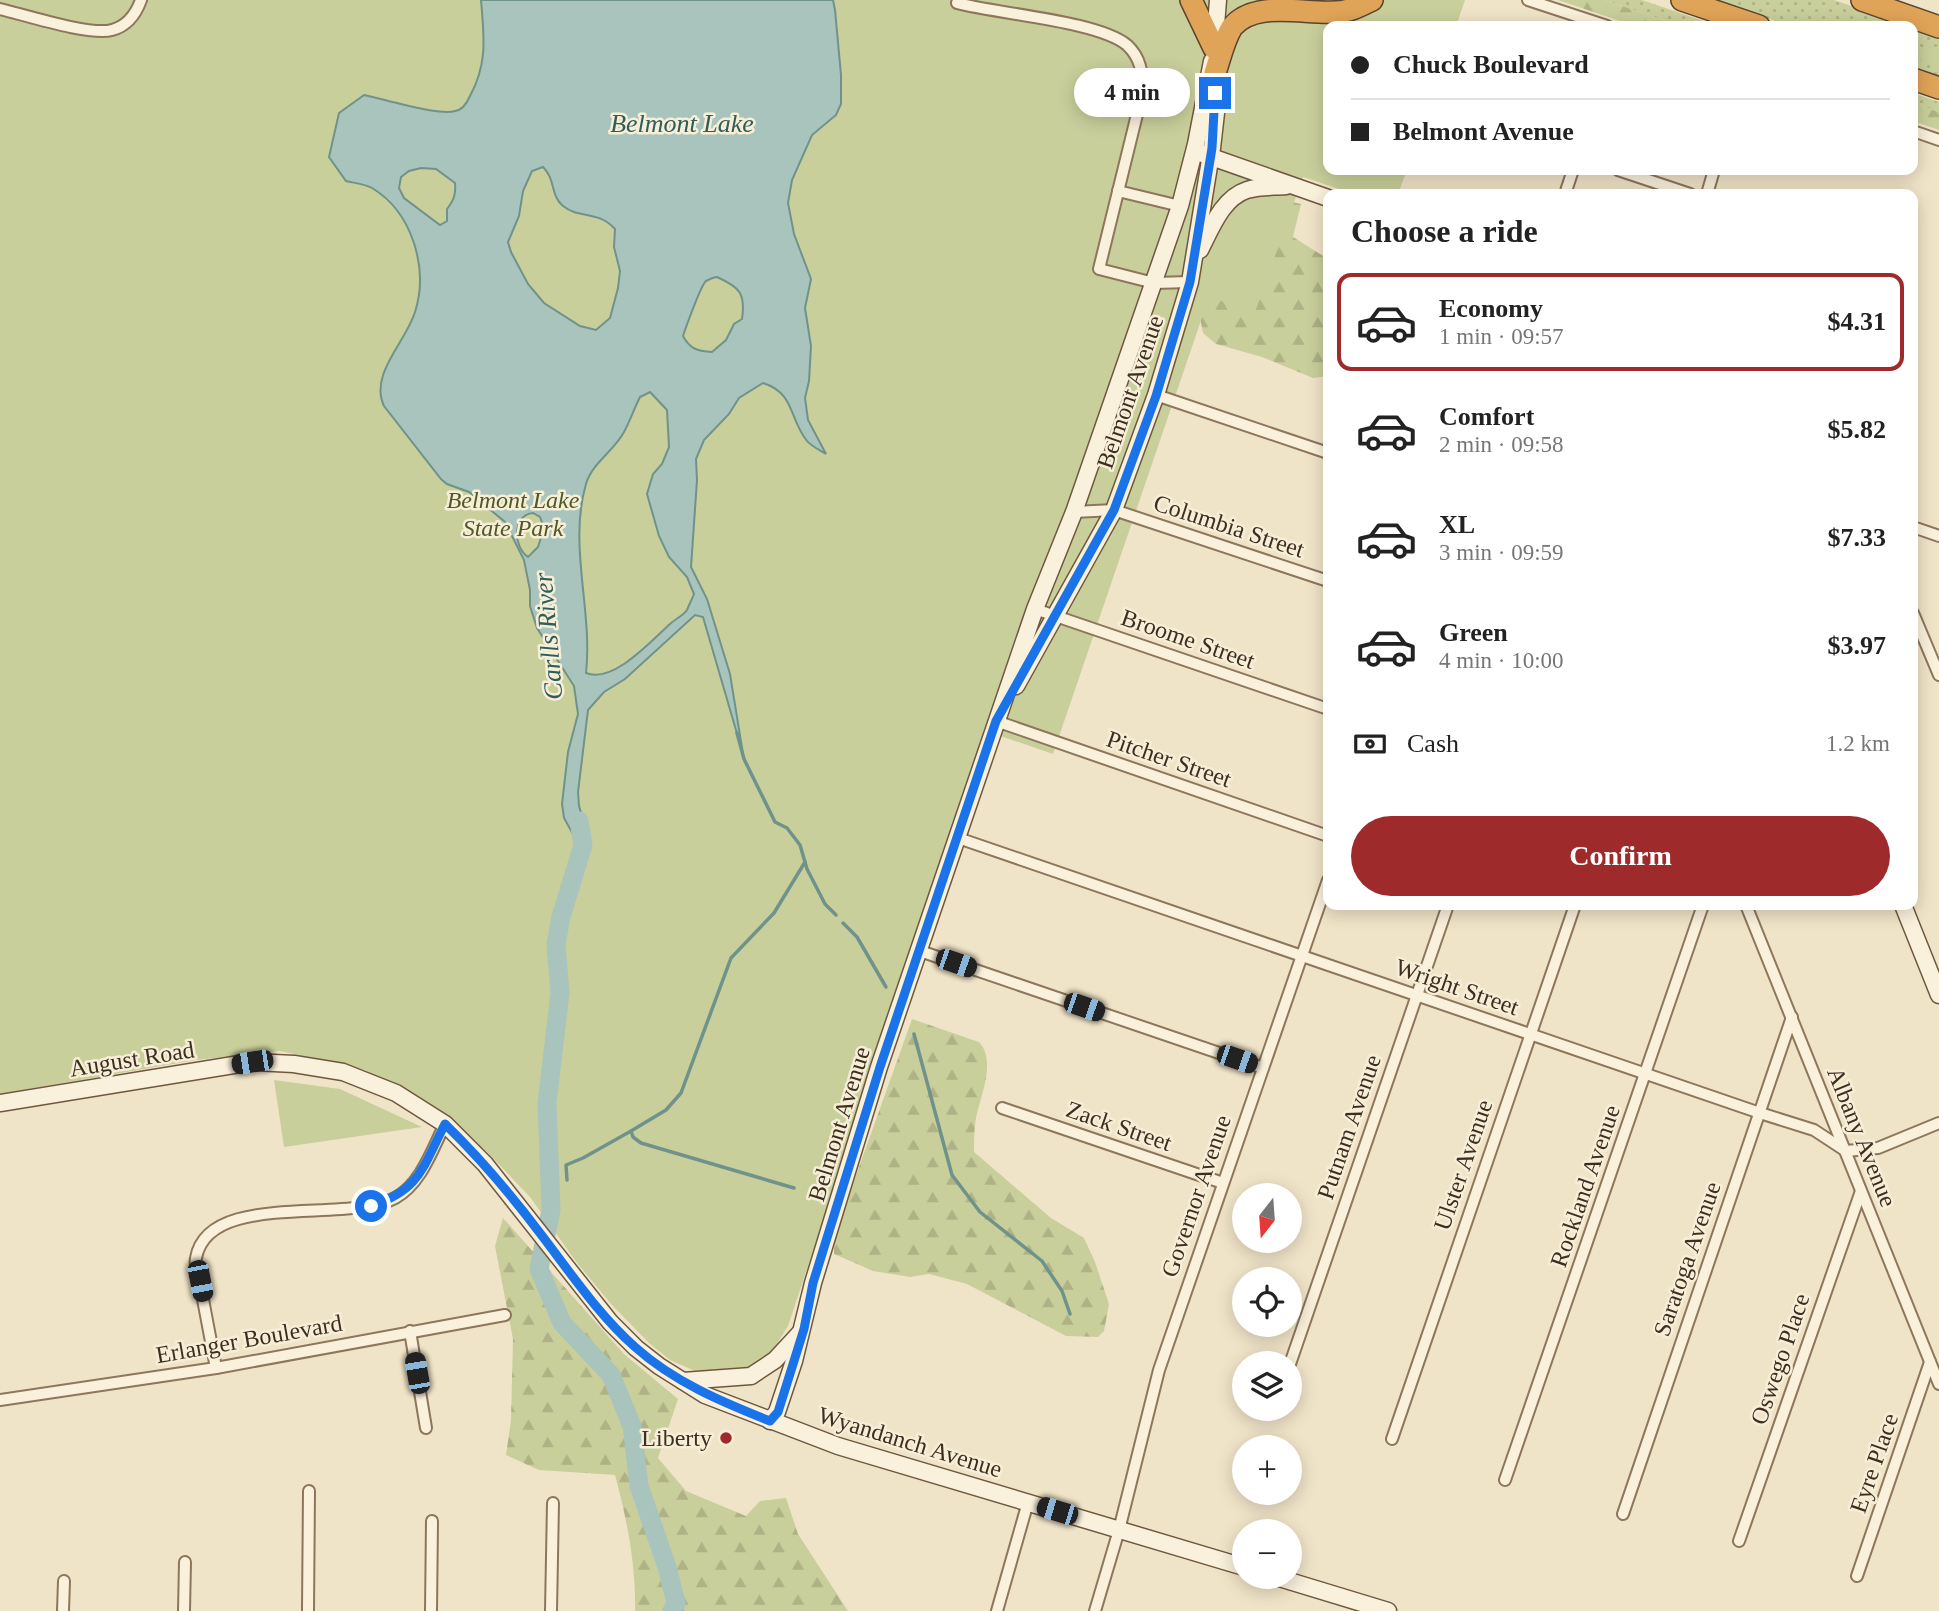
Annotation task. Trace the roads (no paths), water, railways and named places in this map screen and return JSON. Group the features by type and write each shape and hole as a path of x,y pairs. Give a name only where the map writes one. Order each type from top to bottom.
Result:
{"highway":[{"path":"1191,0 1214,48"},
{"path":"1215,73 1233,25 1252,10 1274,5 1335,12 1350,10 1372,0"},
{"path":"1682,0 1744,21"},
{"path":"1862,0 1939,27"},
{"path":"1918,81 1939,88"}],"street":[{"path":"0,9 95,31 112,30 126,24 137,12 141,0"},
{"name":"Belmont Avenue","path":"996,721 1114,510 1156,396 1194,261 1202,209 1202,153 1219,0"},
{"path":"1528,0 1592,21"},
{"path":"957,3 1068,24 1105,34 1125,44 1136,56 1142,70 1143,90 1099,269 1154,283 1190,282"},
{"name":"Belmont Avenue","path":"770,1421 778,1412 804,1329 813,1283 880,1067 996,721 1035,609 1074,512 1180,206 1216,113 1214,48"},
{"path":"1918,133 1939,140"},
{"path":"1202,153 1323,196"},
{"path":"1633,175 1675,189"},
{"path":"1194,261 1218,215 1234,197 1244,190 1290,185"},
{"path":"1118,191 1202,209"},
{"path":"1156,396 1323,451"},
{"name":"Columbia Street","path":"1074,512 1114,510 1323,579"},
{"path":"1918,529 1939,536"},
{"name":"Broome Street","path":"1035,609 1323,707"},
{"path":"1918,623 1939,675"},
{"name":"Pitcher Street","path":"996,721 1323,834"},
{"name":"Wright Street","path":"958,838 1814,1130 1846,1150"},
{"name":"Governor Avenue","path":"1095,1611 1119,1530 1159,1370 1323,894"},
{"name":"Putnam Avenue","path":"1294,1351 1446,910"},
{"name":"Ulster Avenue","path":"1392,1439 1573,910"},
{"name":"Rockland Avenue","path":"1505,1480 1701,910"},
{"name":"Albany Avenue","path":"1748,910 1939,1384"},
{"path":"1905,910 1939,995"},
{"path":"920,951 1263,1068"},
{"name":"Saratoga Avenue","path":"1623,1514 1792,1017"},
{"name":"August Road","path":"0,1102 252,1062 295,1064 343,1072 396,1093 445,1124 485,1164 543,1236"},
{"name":"Zack Street","path":"1002,1108 1223,1183"},
{"path":"1846,1150 1878,1148 1939,1123"},
{"path":"216,1368 195,1259 202,1241 219,1224 242,1217 371,1206 395,1198 415,1182 445,1124"},
{"name":"Oswego Place","path":"1740,1541 1861,1191"},
{"name":"Wyandanch Avenue","path":"543,1236 610,1322 636,1348 705,1395 838,1446 1232,1563"},
{"name":"Erlanger Boulevard","path":"0,1400 216,1368 505,1315"},
{"path":"683,1381 751,1376 775,1360 804,1329"},
{"path":"410,1331 426,1428"},
{"name":"Eyre Place","path":"1857,1576 1930,1362"},
{"path":"308,1611 309,1491"},
{"path":"997,1611 1028,1502"},
{"path":"551,1611 553,1503"},
{"path":"431,1611 432,1521"},
{"path":"184,1562 184,1611"},
{"path":"64,1581 64,1611"},
{"path":"1302,1585 1388,1611"}],"water":[{"name":"Belmont Lake","path":"481,0 833,0 835,10 841,104 836,115 812,135 792,180 788,203 794,234 811,279 805,308 811,346 805,398 808,420 826,454 807,441 801,433 781,393 763,383 739,398 729,414 704,440 696,459 691,567 707,599 730,674 743,754 703,617 695,615 625,679 604,692 588,710 578,792 588,845 578,843 564,818 562,804 568,752 578,714 574,686 537,628 530,606 524,560 505,522 469,492 441,479 384,406 381,382 390,358 415,312 419,295 420,277 414,243 398,211 386,198 369,187 346,181 329,157 339,113 364,95 436,111 447,112 462,108 476,84 482,61 484,37","holes":["543,167 550,177 556,197 563,206 602,219 615,229 614,247 620,271 618,288 610,318 596,330 580,326 544,303 528,284 511,252 508,242 519,216 523,191 532,171","421,168 436,169 455,183 454,197 447,209 447,221 440,225 404,198 399,188 401,177 409,171","717,277 731,284 739,292 743,303 742,319 734,324 726,340 712,352 691,347 683,336 706,281","650,392 667,410 669,447 662,464 653,474 647,494 659,536 669,557 687,577 694,594 687,610 642,650 619,667 597,675 586,673 586,626 579,531 581,507 589,477 626,428 640,397","533,513 540,517 544,528 538,547 528,557 517,539 521,519"]}],"waterway":[{"path":"737,733 744,759 775,822 787,828 800,845 807,869 825,904 836,915"},
{"path":"579,821 583,845 561,917 556,944 560,993 547,1103 551,1210 539,1269 562,1323 611,1375 632,1426 639,1486 667,1567 676,1603 672,1611"},
{"path":"794,1188 641,1143 633,1137 631,1131 666,1110 681,1093 731,958 774,913 805,862"},
{"path":"843,923 857,937 886,987"},
{"path":"914,1034 952,1175 980,1212 1042,1261 1062,1291 1070,1314"},
{"path":"567,1180 566,1165 631,1131"},
{"path":"676,1603 682,1611"}],"place":[{"name":"Liberty","path":"726,1438"}],"park label":[{"name":"Belmont Lake State Park","path":"513,514"}],"water label":[{"name":"Carlls River","path":"548,636"}]}
